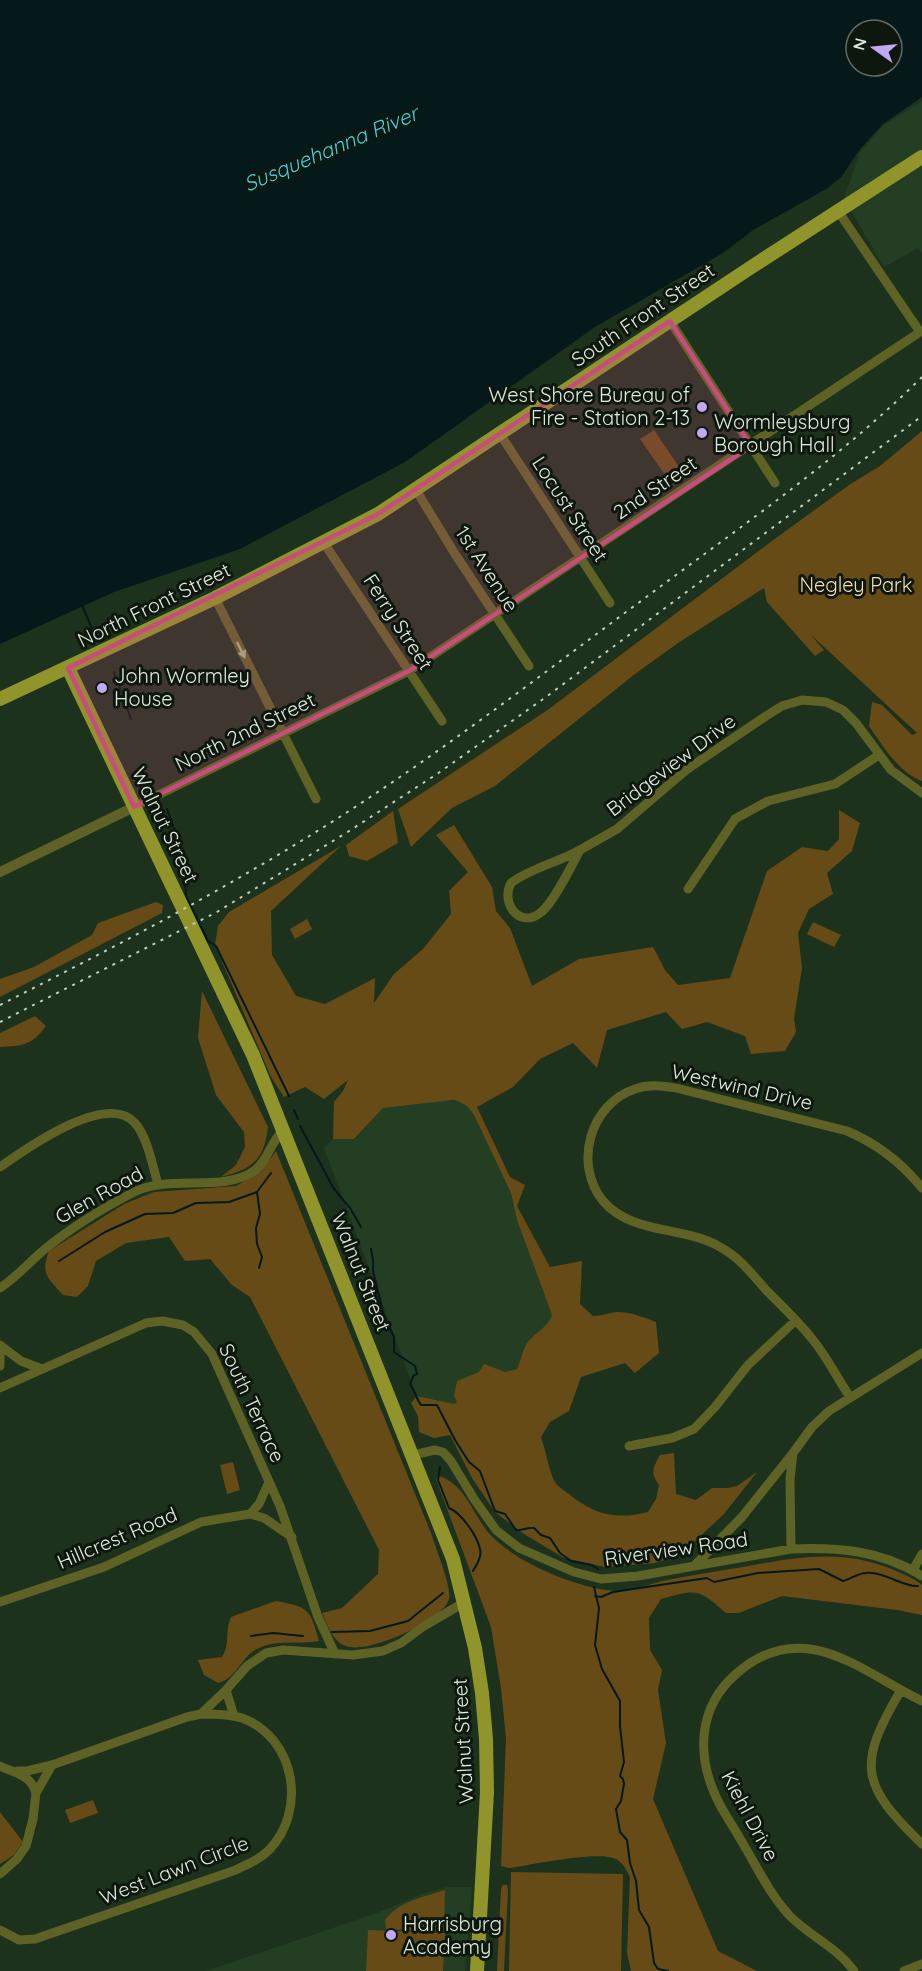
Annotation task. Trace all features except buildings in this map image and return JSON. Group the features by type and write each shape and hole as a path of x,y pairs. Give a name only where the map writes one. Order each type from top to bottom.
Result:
{"main road":[{"name":"South Front Street","path":"324,543 378,514 416,490 922,157"},
{"name":"North Front Street","path":"0,699 215,598 324,543"},
{"name":"Walnut Street","path":"68,668 240,1027 284,1131 453,1559 465,1602 479,1670 486,1739 487,1792 477,1971"}],"street":[{"name":"2nd Street","path":"409,671 920,332 838,211"},
{"path":"670,321 775,483"},
{"name":"Locust Street","path":"500,434 610,603"},
{"name":"1st Avenue","path":"416,490 529,666"},
{"name":"Ferry Street","path":"324,543 442,721"},
{"path":"215,598 316,799"},
{"name":"North 2nd Street","path":"0,872 409,671"},
{"name":"Bridgeview Drive","path":"580,850 541,913 526,917 516,914 511,909 507,898 512,883 528,873 580,850 625,823 686,770 766,716 792,702 808,700 826,702 843,710 856,723 879,755 903,780 922,793"},
{"path":"688,889 735,819 768,801 835,784 879,755"},
{"name":"Westwind Drive","path":"850,1397 812,1339 750,1271 720,1247 709,1241 627,1219 610,1208 592,1179 588,1157 588,1146 595,1123 609,1105 630,1091 647,1086 661,1086 827,1125 862,1137 899,1162 922,1188"},
{"path":"0,1167 86,1117 112,1112 129,1117 140,1130 158,1184"},
{"name":"Glen Road","path":"0,1288 14,1279 42,1251 75,1227 135,1192 158,1184 219,1181 245,1176 262,1163 274,1139 284,1131"},
{"name":"South Terrace","path":"0,1388 146,1323 162,1321 183,1325 194,1332 212,1354 269,1482 292,1537 318,1617 335,1654"},
{"path":"629,1446 672,1438 694,1429 715,1407 748,1365 795,1321"},
{"path":"0,1346 0,1366"},
{"path":"0,1346 21,1361 42,1369"},
{"path":"694,1566 742,1517 822,1417 922,1353"},
{"name":"Riverview Road","path":"413,1455 430,1450 443,1452 496,1530 519,1548 559,1567 606,1579 638,1576 790,1549 865,1552 918,1573"},
{"path":"790,1549 790,1479 793,1453"},
{"path":"269,1482 259,1504 250,1514 264,1518 292,1537"},
{"name":"Hillcrest Road","path":"0,1602 104,1567 201,1522 250,1514"},
{"path":"918,1573 922,1554"},
{"path":"0,1766 27,1771 52,1765 201,1714 256,1659 272,1651 367,1654 394,1647 465,1602"},
{"name":"Kiehl Drive","path":"854,1971 834,1949 790,1916 767,1887 716,1796 706,1772 703,1751 704,1726 711,1705 730,1679 754,1660 777,1651 810,1649 837,1655 922,1701"},
{"path":"226,1690 234,1716"},
{"path":"901,1690 875,1738 871,1769 883,1803 922,1844"},
{"name":"West Lawn Circle","path":"0,1930 13,1939 35,1939 233,1871 254,1862 269,1850 281,1834 291,1808 293,1794 289,1769 279,1748 253,1724 234,1716 201,1714"},
{"path":"0,1874 26,1846 33,1819 36,1793 52,1765"},
{"path":"18,1771 34,1787 36,1793"},
{"path":"904,1971 922,1964"}],"highlighted area":[{"path":"670,321 751,446 409,671 134,807 68,668 378,514"}],"shaded area":[{"path":"922,101 922,253 918,248 884,267 844,199 860,152 884,125"},
{"path":"444,1100 461,1102 474,1115 511,1193 517,1220 552,1315 550,1322 531,1338 525,1347 517,1369 505,1372 479,1372 457,1381 454,1396 457,1402 454,1404 417,1396 324,1148 333,1139 355,1139 382,1108"},
{"name":"Harrisburg Academy","path":"447,1887 472,1887 465,1971 206,1971 377,1913 420,1895"}],"green space":[{"path":"654,430 686,477 672,485 640,439"},
{"name":"Negley Park","path":"922,431 922,781 898,765 869,726 872,702 882,705 912,735 917,733 810,634 824,650 815,656 767,602 764,588 678,643 635,674 495,786 452,808 411,847 398,809 549,709 772,541 849,485 880,466"},
{"path":"839,810 860,823 852,851 827,873 833,894 809,909 798,933 802,968 794,1019 796,1032 785,1051 751,1054 745,1036 707,1022 682,1029 666,1012 607,1030 597,1068 573,1043 540,1059 513,1087 477,1107 510,1177 525,1185 517,1206 550,1267 582,1261 580,1304 593,1316 622,1312 656,1322 659,1353 635,1373 625,1363 581,1377 569,1411 550,1422 541,1437 556,1484 588,1507 606,1514 626,1516 648,1512 656,1499 659,1485 654,1477 654,1470 660,1455 674,1453 676,1494 696,1500 712,1488 737,1486 757,1472 724,1514 680,1555 655,1563 605,1567 564,1558 524,1534 495,1512 472,1478 450,1435 434,1438 419,1432 418,1416 411,1403 417,1396 454,1404 457,1402 454,1396 457,1381 479,1372 484,1364 505,1372 517,1369 526,1345 552,1315 517,1220 511,1193 474,1115 465,1105 453,1100 383,1108 354,1139 333,1139 334,1102 348,1080 324,1099 305,1087 284,1097 271,1077 215,945 218,926 229,912 341,846 271,911 272,955 296,996 325,1004 375,978 374,1003 394,974 423,949 451,914 449,891 468,872 436,835 454,825 492,887 496,911 510,928 532,986 579,959 653,947 665,970 678,985 730,978 767,871 802,847 828,851 839,839"},
{"path":"393,811 398,843 367,861 349,856 346,845"},
{"path":"156,902 163,905 162,913 0,997 0,979 34,967 92,935 98,923"},
{"path":"307,919 312,929 295,939 290,929"},
{"path":"813,922 841,935 834,947 807,934"},
{"path":"202,991 268,1127 263,1148 255,1161 241,1170 221,1177 236,1165 245,1147 244,1132 216,1095 198,1038"},
{"path":"35,1016 46,1026 36,1037 21,1045 0,1047 0,1033"},
{"path":"276,1151 431,1533 448,1586 449,1599 434,1616 404,1634 370,1645 356,1647 341,1644 331,1632 322,1613 342,1608 378,1574 379,1550 250,1297 232,1285 210,1259 185,1261 169,1237 126,1243 96,1261 88,1286 77,1297 63,1295 50,1280 46,1271 45,1265 49,1251 124,1204 154,1192 236,1186 261,1171"},
{"path":"233,1462 240,1490 227,1494 220,1465"},
{"path":"439,1476 448,1480 462,1492 488,1532 499,1543 530,1564 585,1586 624,1591 667,1580 782,1560 819,1556 875,1563 916,1580 922,1585 922,1615 782,1596 739,1613 726,1613 709,1599 690,1592 661,1599 649,1618 650,1650 662,1670 658,1690 666,1743 653,1799 718,1951 757,1971 631,1971 627,1953 630,1877 616,1859 594,1856 509,1868 501,1866 506,1738 501,1688 491,1627 436,1479"},
{"path":"276,1601 295,1605 306,1611 313,1622 319,1641 263,1646 250,1654 234,1673 218,1683 204,1675 198,1660 222,1657 231,1617"},
{"path":"93,1800 98,1813 70,1823 65,1810"},
{"path":"0,1812 23,1842 14,1855 0,1864"},
{"path":"511,1872 623,1874 621,1971 509,1971"},
{"path":"503,1885 507,1885 508,1890 504,1971 497,1971 501,1889"},
{"path":"445,1890 444,1932 386,1929 385,1920 397,1908 412,1900"},
{"path":"368,1930 445,1933 443,1971 366,1971"}],"water":[{"name":"Susquehanna River","path":"0,0 922,0 922,97 883,124 860,149 842,176 828,188 753,230 723,253 595,327 405,462 240,549 114,592 0,644"}],"waterway":[{"path":"82,605 96,638"},
{"path":"114,672 131,719"},
{"path":"167,809 184,857 186,896 208,941 216,946 289,1096"},
{"path":"294,1110 298,1119"},
{"path":"300,1126 334,1189 350,1208 361,1227"},
{"path":"59,1261 105,1232 145,1214 173,1213 196,1203 229,1202 257,1192 271,1173"},
{"path":"257,1192 260,1214 256,1228 257,1244 262,1257 259,1268"},
{"path":"371,1249 373,1271 384,1316 394,1337 394,1352 415,1366 417,1374 414,1375 410,1384 419,1402 421,1405 437,1405 469,1462 480,1471 495,1511 505,1514 516,1530 534,1528 541,1535 550,1538 560,1553 571,1561 592,1565 598,1569"},
{"path":"440,1467 438,1480 449,1508 463,1519 472,1531 480,1549 479,1560 473,1571"},
{"path":"595,1596 601,1597 613,1592 707,1578 714,1582 758,1573 819,1569 843,1581 860,1574 873,1573 907,1585 918,1586"},
{"path":"594,1587 599,1608 595,1645 602,1669 620,1701 624,1762 620,1776 624,1784 621,1801 616,1809 620,1832 627,1840 630,1863 636,1881 639,1910 649,1927 654,1963 658,1969 668,1971"},
{"path":"332,1632 370,1631 408,1621 443,1593"},
{"path":"251,1636 273,1633 303,1636"}],"railway":[{"path":"0,1005 231,883 393,782 520,691 788,492 857,437 922,377"},
{"path":"0,1022 217,912 437,774 546,697 922,416"}],"place":[{"name":"West Shore Bureau of Fire - Station 2-13","path":"702,407"},
{"name":"Wormleysburg Borough Hall","path":"702,433"},
{"name":"John Wormley House","path":"102,688"},
{"name":"Harrisburg Academy","path":"391,1935"}]}
